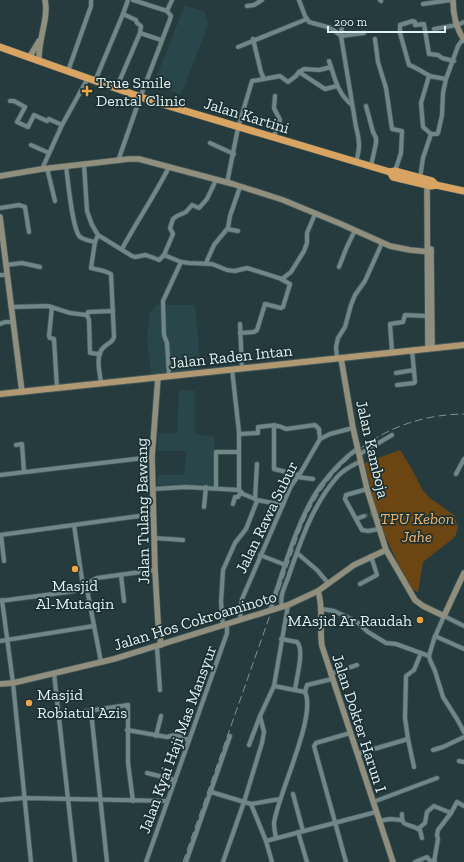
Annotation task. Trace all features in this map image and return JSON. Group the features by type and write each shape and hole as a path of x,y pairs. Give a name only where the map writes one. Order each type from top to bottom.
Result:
{"highway":[{"name":"Jalan Kartini","path":"0,47 40,60 140,98 356,163 432,181 431,186 464,192"},
{"path":"392,172 394,177 431,186"}],"main road":[{"name":"Jalan Raden Intan","path":"0,394 464,345"}],"street":[{"path":"28,57 40,39 45,18 45,0"},
{"path":"68,71 91,6 90,0"},
{"path":"56,201 44,169 49,153 62,125 91,80 123,14 128,0"},
{"path":"118,161 171,16 167,10 133,0"},
{"path":"167,10 172,0"},
{"path":"247,6 254,5 262,0"},
{"path":"299,0 303,12 312,24 331,28 341,36 364,33"},
{"path":"423,4 452,0 457,25 462,32 464,39 458,46 454,61 446,79 443,93 442,115 437,134 431,134 422,125 421,103 430,76"},
{"path":"116,89 140,33 141,26 136,20 123,14"},
{"path":"238,47 307,19"},
{"path":"446,79 430,76 414,66 409,65 400,33 400,25 413,21 415,22 415,25 424,24 429,54 438,54 442,58 454,61"},
{"path":"434,28 457,25 464,22"},
{"path":"342,23 341,36 360,144 356,163"},
{"path":"140,33 162,40"},
{"path":"40,39 40,60"},
{"path":"375,39 378,62 386,88 392,129 402,131 401,153 392,172"},
{"path":"254,40 264,79"},
{"path":"329,61 342,97 352,105"},
{"path":"227,183 238,128 252,81 280,76 288,82 304,69 319,70 331,66"},
{"path":"299,72 325,89 337,86"},
{"path":"274,138 280,120 274,108 275,96"},
{"path":"10,101 14,101 25,107 18,122 28,127 34,115 47,121 49,119 62,125"},
{"path":"366,106 376,138 371,167"},
{"path":"420,178 423,158 431,134"},
{"path":"210,143 234,154"},
{"path":"31,146 49,153"},
{"path":"0,176 66,166 139,159 240,186 283,200 382,243 398,248 429,252"},
{"path":"84,164 88,210 92,225 98,235 135,257 146,256 159,260 164,255 173,234 170,228 173,219 186,212 192,205 199,208 207,199 216,180"},
{"path":"66,166 71,204 78,233 82,238 95,242"},
{"path":"122,249 169,167"},
{"path":"206,263 214,245 228,228 230,216 240,186"},
{"path":"430,348 429,218 431,186"},
{"path":"0,208 19,206 25,207 29,232"},
{"path":"280,279 286,277 291,272 304,251 308,243 307,233 315,214"},
{"path":"0,217 22,392"},
{"path":"228,228 238,231"},
{"path":"339,267 355,230"},
{"path":"98,235 95,242 91,268 111,274 114,339 103,348 100,354 99,360 101,383"},
{"path":"339,358 336,347 338,338 345,327 355,295 365,281 382,243"},
{"path":"429,252 428,316 430,348"},
{"path":"164,255 181,262 214,264 225,270 232,271 247,268 290,284 283,307 281,308 265,304 257,330 254,332 240,333"},
{"path":"169,375 167,343 164,335 163,301 181,262"},
{"path":"6,265 22,263 40,267"},
{"path":"0,275 7,275"},
{"path":"12,307 52,307 70,313 87,315 88,312 113,311"},
{"path":"52,307 49,336 50,338 54,339 57,388"},
{"path":"87,315 90,353 100,354"},
{"path":"392,352 390,324 403,322 405,315 428,316"},
{"path":"0,324 5,322 13,322"},
{"path":"240,324 242,368"},
{"path":"397,385 415,382 412,350"},
{"name":"Jalan Kamboja","path":"339,358 367,489 373,513 386,550 416,601 444,616"},
{"path":"232,369 239,434 240,491 238,497 235,497 233,504"},
{"path":"396,372 414,370"},
{"name":"Jalan Tulang Bawang","path":"158,377 152,457 159,646"},
{"path":"239,434 258,433 258,427 274,425 280,425 286,429 317,425 320,439 330,434 353,428"},
{"path":"274,425 274,468 313,479"},
{"path":"360,454 392,435"},
{"name":"Jalan Rawa Subur","path":"240,620 242,598 282,505 291,486 320,439"},
{"path":"16,444 22,444 24,472"},
{"path":"270,610 302,519 315,495 333,471 358,448"},
{"path":"216,488 216,452 239,452"},
{"path":"0,475 152,457"},
{"path":"456,474 464,459"},
{"path":"282,607 280,597 296,553 315,509 339,475 349,467 361,461"},
{"name":"Jalan Rawa Subur","path":"225,625 221,602 223,570 235,543 246,529 256,499 257,464"},
{"path":"153,489 186,486 216,488 240,491 256,499 282,505"},
{"path":"204,507 206,487"},
{"path":"367,489 345,496 345,499 362,530 368,531 379,529"},
{"path":"4,561 0,535 154,514"},
{"path":"356,519 364,516"},
{"path":"74,525 84,585 101,662"},
{"path":"154,538 184,540"},
{"name":"Jalan Hos Cokroaminoto","path":"0,684 13,683 101,662 159,646 288,605 318,591 354,565 386,550"},
{"path":"296,553 317,570 328,583"},
{"path":"260,555 283,564"},
{"path":"360,584 377,575 371,556"},
{"path":"31,862 13,683 1,601 74,591 97,578 155,570"},
{"path":"464,573 444,616 429,656 443,697 464,730"},
{"path":"121,575 124,601"},
{"name":"Jalan Dokter Harun I","path":"318,591 321,598 322,609 321,639 323,651 392,862"},
{"path":"249,745 274,686 288,605"},
{"path":"322,609 341,613 357,622 368,632 386,644 396,644 429,656"},
{"path":"444,616 464,626"},
{"name":"Jalan Kyai Haji Mas Mansyur","path":"146,862 227,633 225,625"},
{"path":"0,641 94,626"},
{"path":"436,636 464,649"},
{"path":"281,639 297,642 300,647 295,690"},
{"path":"159,646 160,690"},
{"path":"414,767 405,718 405,683 406,676 414,670 421,653"},
{"path":"276,838 274,825 280,799 304,725 307,703 304,692 307,685 357,665"},
{"path":"54,673 60,715 75,862"},
{"path":"274,686 304,692"},
{"path":"60,715 127,704 128,763 133,801"},
{"path":"91,711 107,862"},
{"path":"156,736 161,716"},
{"path":"223,862 264,738 260,716"},
{"path":"127,730 170,738 175,735 189,740"},
{"path":"346,862 334,823 314,744 350,733"},
{"path":"186,862 230,736"},
{"path":"433,750 441,748 464,736"},
{"path":"356,754 408,739"},
{"path":"147,773 175,780"},
{"path":"373,802 437,778"},
{"path":"211,792 251,804 280,799"},
{"path":"293,794 300,832 308,862"},
{"path":"0,800 24,798 167,802"},
{"path":"414,862 426,857 430,861 434,862 438,830 451,813 457,802 464,806"},
{"path":"251,804 266,841 272,862"},
{"path":"418,828 425,823 427,812 434,806 451,813"},
{"path":"266,841 376,812"},
{"path":"401,820 402,814"},
{"path":"379,821 390,819 401,820 404,824 418,828 422,838"}],"shaded area":[{"path":"185,5 205,12 208,25 181,95 154,83"},
{"path":"157,305 195,305 201,371 151,375 147,337 150,312"},
{"path":"179,390 195,391 195,434 214,437 215,486 157,485 158,475 184,475 186,451 158,451 158,434 177,433"}],"green space":[{"name":"TPU Kebon Jahe","path":"400,450 423,491 430,498 454,515 458,528 455,537 423,562 418,592 413,590 401,570 377,518 365,463"}],"tunnel":[{"path":"364,516 372,514"}],"railway":[{"path":"183,862 300,530 312,505 327,482 344,463 364,446 386,433 410,423 436,416 464,414"}],"place":[{"name":"True Smile Dental Clinic","path":"87,91"},
{"name":"Masjid Al-Mutaqin","path":"75,569"},
{"name":"MAsjid Ar Raudah","path":"420,620"},
{"name":"Masjid Robiatul Azis","path":"29,703"}]}
